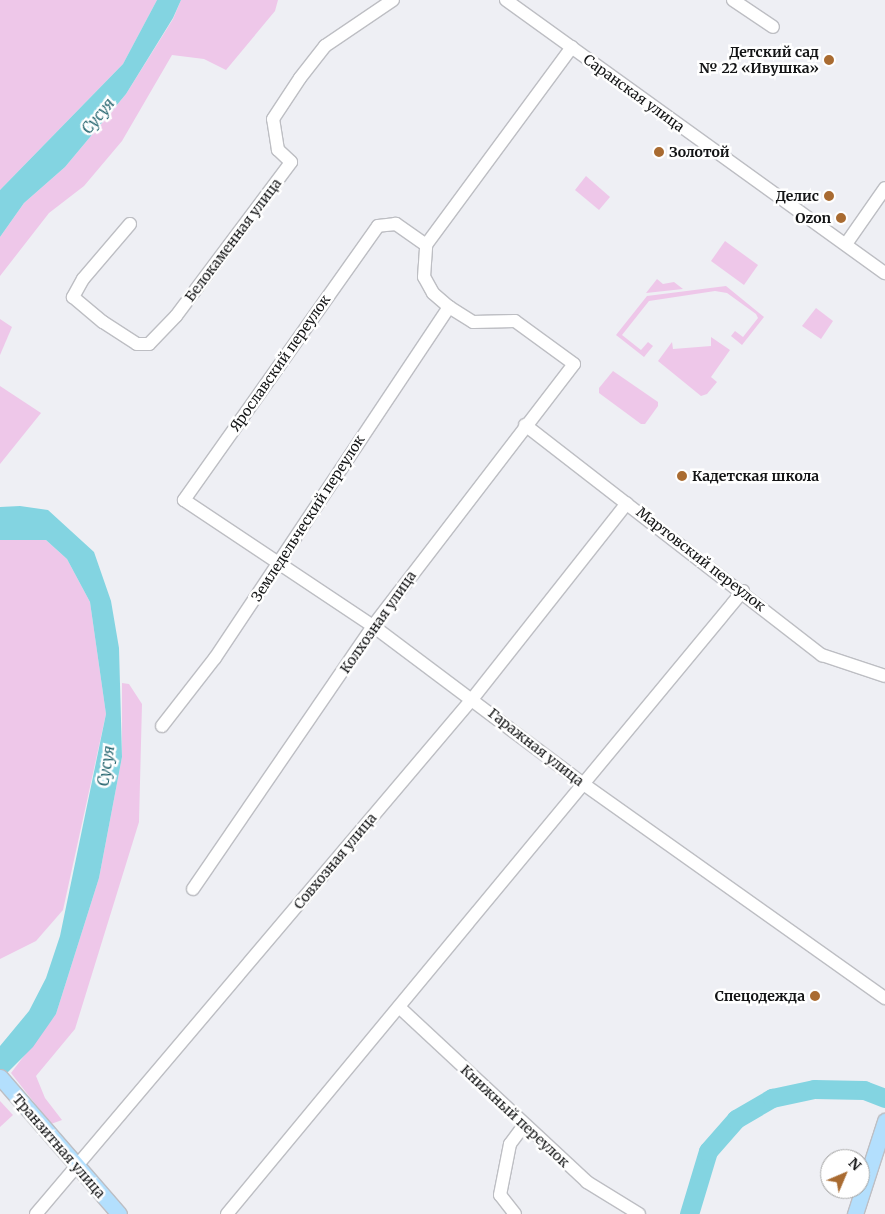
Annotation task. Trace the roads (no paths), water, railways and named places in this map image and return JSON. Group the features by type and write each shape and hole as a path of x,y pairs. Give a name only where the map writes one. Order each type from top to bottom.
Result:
{"main road":[{"name":"Транзитная улица","path":"0,1077 76,1167 119,1214"},
{"path":"855,1214 884,1123"}],"street":[{"name":"Белокаменная улица","path":"130,224 83,279 73,297 103,322 137,344 149,344 176,316 291,162 278,150 273,119 300,78 325,46 393,0"},
{"name":"Саранская улица","path":"506,0 885,273"},
{"path":"733,0 773,27"},
{"path":"448,307 433,293 424,277 426,245 572,47"},
{"path":"846,244 885,188"},
{"name":"Ярославский переулок","path":"184,500 378,226 396,224 426,245"},
{"name":"Колхозная улица","path":"193,889 372,626 525,425 574,364 515,321 473,322 448,307"},
{"name":"Земледельческий переулок","path":"162,726 199,682 448,307"},
{"name":"Мартовский переулок","path":"525,425 743,591 822,655 885,676"},
{"name":"Гаражная улица","path":"184,500 372,626 473,698 585,785 885,998"},
{"name":"Совхозная улица","path":"36,1214 473,698 627,503"},
{"path":"227,1214 585,785 743,591"},
{"name":"Книжный переулок","path":"399,1008 410,1014 523,1127 586,1182 639,1214"},
{"path":"515,1214 500,1195 510,1144 523,1127"}],"water":[{"name":"Сусуя","path":"157,0 181,0 173,18 126,94 65,167 24,203 0,237 0,190 123,64"},
{"name":"Сусуя","path":"20,506 48,510 94,552 111,601 119,648 122,757 99,878 56,1014 33,1047 0,1080 0,1046 29,1011 46,978 60,936 106,714 90,602 67,559 46,540 0,540 0,507"}],"waterway":[{"path":"689,1214 708,1151 736,1119 772,1098 814,1089 864,1090 885,1098"}],"place":[{"name":"Детский сад № 22 «Ивушка»","path":"829,60"},
{"name":"Золотой","path":"659,152"},
{"name":"Делис","path":"829,196"},
{"name":"Ozon","path":"841,218"},
{"name":"Кадетская школа","path":"682,476"},
{"name":"Спецодежда","path":"815,996"}]}
